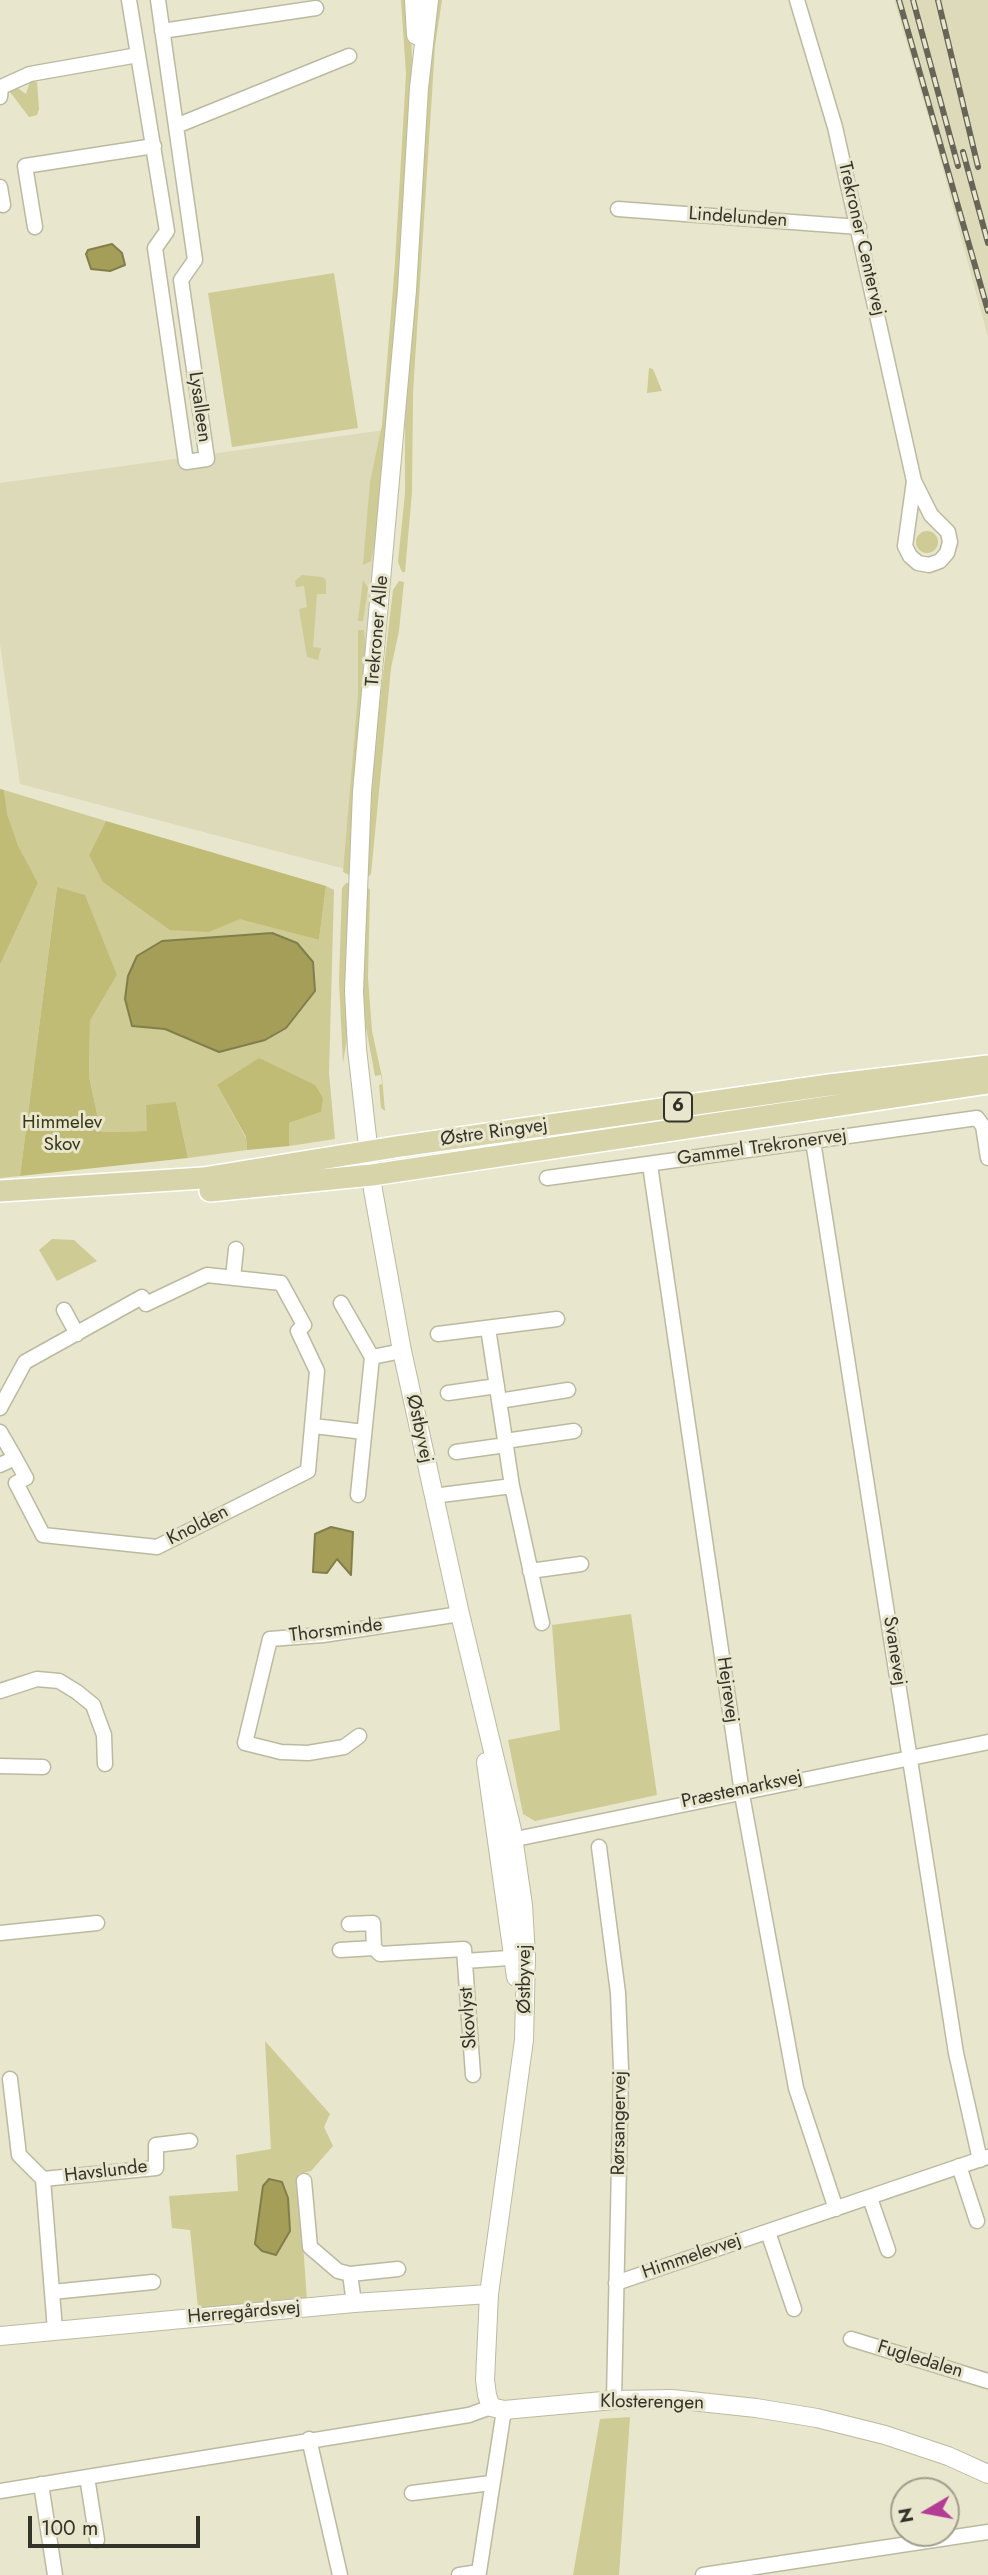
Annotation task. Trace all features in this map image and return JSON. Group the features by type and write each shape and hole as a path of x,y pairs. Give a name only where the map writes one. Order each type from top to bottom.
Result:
{"main road":[{"name":"Østre Ringvej","path":"0,1191 203,1178 369,1151 830,1085 988,1066"},
{"name":"Østre Ringvej","path":"0,1204 136,1198 372,1175 988,1083"}],"street":[{"name":"Lysalleen","path":"129,0 167,231 155,248 186,462 207,459 181,280"},
{"path":"158,0 195,260 181,280 160,283"},
{"name":"Trekroner Alle","path":"414,0 419,88"},
{"name":"Trekroner Alle","path":"372,1175 354,991 356,878 406,304 419,88 429,0"},
{"name":"Trekroner Centervej","path":"797,0 835,127 914,481 931,515 948,532 950,542 947,553 940,561 929,565 918,563 910,556 905,546 914,481"},
{"path":"162,30 316,8"},
{"path":"0,97 1,87 30,74 138,55"},
{"path":"176,126 349,56"},
{"path":"35,227 25,166 154,146"},
{"path":"0,187 3,205"},
{"name":"Lindelunden","path":"618,209 859,227"},
{"path":"983,1123 988,1158"},
{"name":"Gammel Trekronervej","path":"547,1178 813,1141 983,1123"},
{"name":"Svanevej","path":"813,1141 956,2053 984,2158"},
{"name":"Hejrevej","path":"650,1165 742,1791 796,2088 836,2209"},
{"name":"Østbyvej","path":"372,1175 402,1351 475,1681 506,1841 520,1957 518,2072 489,2294 484,2383 497,2409"},
{"path":"233,1278 236,1249"},
{"name":"Knolden","path":"0,1408 25,1362 142,1297 146,1304 207,1275 281,1283 304,1325 298,1331 317,1371 308,1471 157,1547 43,1535 16,1483 26,1478 0,1432"},
{"path":"341,1303 372,1357 358,1495"},
{"path":"64,1310 77,1334"},
{"path":"438,1334 557,1319"},
{"path":"488,1328 512,1486 542,1623"},
{"path":"372,1357 402,1351"},
{"path":"448,1393 568,1390"},
{"path":"314,1426 364,1432"},
{"path":"456,1452 574,1431"},
{"path":"0,1465 15,1458"},
{"path":"433,1496 512,1486"},
{"path":"530,1572 581,1564"},
{"name":"Thorsminde","path":"359,1736 344,1747 308,1753 281,1752 245,1743 271,1639 323,1635 460,1614"},
{"path":"0,1691 37,1679 59,1681 77,1692 93,1705 104,1735 105,1764"},
{"name":"Præstemarksvej","path":"506,1841 911,1755 988,1742"},
{"path":"0,1766 43,1767"},
{"name":"Rørsangervej","path":"599,1847 618,1993 620,2047 614,2400"},
{"path":"0,1933 97,1923"},
{"path":"349,1924 373,1923 374,1948"},
{"name":"Skovlyst","path":"340,1950 374,1948 380,1954 464,1949 473,2075"},
{"name":"Skovlyst","path":"465,1961 520,1957"},
{"name":"Havslunde","path":"10,2079 19,2155 43,2179 55,2330"},
{"name":"Havslunde","path":"43,2179 156,2168 156,2145 190,2141"},
{"name":"Himmelevvej","path":"616,2283 984,2158"},
{"path":"959,2166 977,2221"},
{"path":"304,2180 310,2247 338,2271 350,2274 398,2269"},
{"path":"870,2198 888,2250"},
{"name":"Himmelevvej","path":"768,2232 794,2309"},
{"path":"350,2274 354,2303"},
{"path":"52,2292 153,2281"},
{"name":"Herregårdsvej","path":"0,2336 354,2303 489,2294"},
{"name":"Fugledalen","path":"851,2339 988,2381"},
{"name":"Klosterengen","path":"0,2491 497,2409 614,2400 672,2399 817,2418 885,2435 988,2473"},
{"path":"459,2575 479,2573 491,2483 497,2409"},
{"path":"309,2439 340,2575"},
{"path":"87,2477 97,2540"},
{"path":"412,2493 491,2483"},
{"path":"41,2484 55,2575"},
{"path":"702,2575 988,2532"}],"shaded area":[{"path":"401,0 410,0 412,60 409,132 390,411 374,547 371,561 363,565 370,482 382,425 395,263 406,74"},
{"path":"433,0 442,0 435,46 413,393 412,492 405,572 402,572 398,562 405,493 405,423"},
{"path":"894,0 988,0 988,337 935,140"},
{"path":"30,81 37,82 39,109 37,115 29,117 10,92 15,86 26,94"},
{"path":"112,244 122,253 125,265 110,271 91,269 86,254 88,250"},
{"path":"334,273 358,428 232,447 208,293"},
{"path":"649,368 653,369 662,391 647,393"},
{"path":"385,430 349,870 20,784 0,644 0,483"},
{"path":"923,531 931,531 938,538 938,546 931,553 923,553 916,546 916,538"},
{"path":"302,575 322,577 326,580 326,594 317,594 313,647 321,648 318,660 307,657 299,609 307,607 304,586 296,587 295,581"},
{"path":"363,580 368,588 363,621 358,621"},
{"path":"399,581 404,582 399,631 391,668 371,874 367,878 369,816 379,709 393,590"},
{"path":"358,630 364,630 366,651 349,875 343,872 358,694"},
{"path":"4,790 106,821 89,855 209,932 240,918 319,940 326,886 334,890 329,1073 335,1139 289,1146 289,1123 321,1112 217,1085 246,1138 247,1150 188,1158 176,1102 147,1131 101,1132 89,1076 90,1021 117,975 57,887 20,1176 0,1178 0,965 38,883 32,872 27,901 0,793 5,801"},
{"path":"349,883 347,1038 343,1063 339,981 342,888"},
{"path":"366,885 370,890 368,978 372,1031 382,1077 385,1111 381,1108 381,1075 375,1076 361,983"},
{"path":"272,933 297,943 313,962 315,991 286,1028 265,1040 219,1052 165,1029 132,1026 125,999 128,976 137,956 162,941"},
{"path":"52,1239 74,1240 97,1261 57,1281 39,1250"},
{"path":"331,1527 353,1532 351,1575 337,1559 327,1573 313,1572 315,1534"},
{"path":"631,1614 657,1795 535,1821 523,1814 508,1740 560,1730 552,1625"},
{"path":"265,2041 330,2114 324,2127 333,2146 311,2171 298,2174 307,2300 198,2308 190,2230 172,2228 169,2196 238,2191 236,2155 271,2149"},
{"path":"269,2179 282,2182 288,2198 290,2231 276,2255 262,2251 255,2244 263,2186"},
{"path":"630,2417 619,2575 573,2575 600,2419"}],"green space":[{"path":"0,789 4,790 7,814 18,846 38,883 0,965"},
{"path":"106,821 326,886 319,940 240,919 209,932 170,930 103,882 89,855"},
{"name":"Himmelev Skov","path":"57,887 85,895 117,975 90,1021 89,1076 101,1132 147,1131 146,1105 176,1102 188,1158 20,1176"},
{"path":"259,1058 315,1085 323,1098 321,1112 289,1123 289,1146 247,1150 246,1137 217,1085"}],"railway":[{"path":"899,0 988,311"},
{"path":"913,0 958,166"},
{"path":"938,0 978,167"},
{"path":"963,152 988,243"}]}
